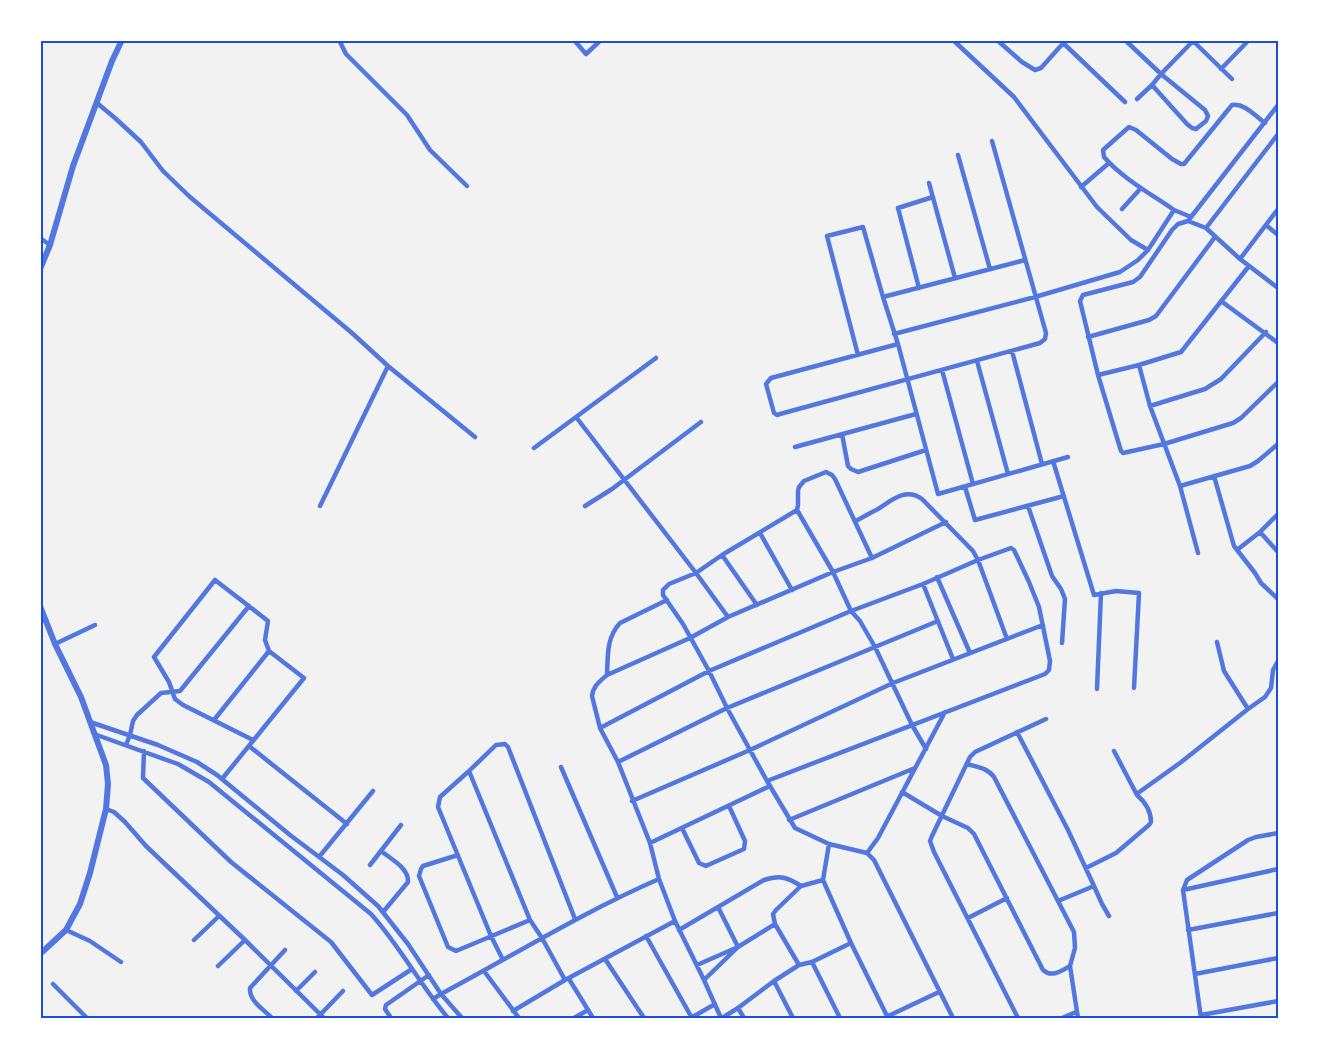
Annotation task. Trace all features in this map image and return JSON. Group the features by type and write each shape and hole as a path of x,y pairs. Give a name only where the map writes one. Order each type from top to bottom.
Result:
{"street":[{"path":"40,269 44,253 50,245 73,166 122,40"},
{"path":"339,40 346,54 407,115 430,150 467,186"},
{"path":"574,40 586,54 601,40"},
{"path":"953,40 1014,97 1096,207 1131,240 1148,250"},
{"path":"997,40 1018,59 1035,70 1041,68 1063,41 1125,102"},
{"path":"1125,40 1161,74 1205,110 1208,116 1206,121 1196,129 1192,128 1152,85"},
{"path":"1221,69 1249,40"},
{"path":"1137,99 1193,41 1232,80"},
{"path":"97,103 141,142 163,171 190,197 475,437"},
{"path":"1264,123 1243,106 1232,105 1184,164 1172,159 1129,127 1103,150 1104,157 1109,163 1141,188 1206,228 1240,259 1278,288"},
{"path":"1278,105 1189,219 1172,230 1140,277 1133,282 1083,295 1080,301 1098,375 1121,451 1125,453 1233,423 1278,382"},
{"path":"1206,228 1278,134"},
{"path":"898,344 771,378 766,384 774,413 977,361 1040,343 1045,339 1046,333 992,141"},
{"path":"958,155 990,269"},
{"path":"1081,187 1109,163"},
{"path":"929,183 955,278"},
{"path":"1122,209 1141,188"},
{"path":"919,288 898,208 933,197"},
{"path":"1240,259 1278,209"},
{"path":"894,334 1120,272 1148,250 1174,210"},
{"path":"1266,225 1278,235"},
{"path":"858,355 827,236 862,226 898,344 938,494 1068,457"},
{"path":"1088,336 1149,320 1156,316 1215,237"},
{"path":"40,238 50,245"},
{"path":"882,297 1025,260"},
{"path":"1098,375 1181,352 1249,266"},
{"path":"1221,301 1278,343"},
{"path":"1150,406 1212,385 1221,379 1266,332"},
{"path":"1012,351 1042,464"},
{"path":"534,448 656,358"},
{"path":"977,361 1008,474"},
{"path":"1139,365 1150,406 1180,486 1198,554"},
{"path":"320,506 388,366"},
{"path":"942,370 973,484"},
{"path":"795,447 915,414"},
{"path":"576,417 728,617"},
{"path":"585,506 701,423"},
{"path":"842,434 848,466 858,472 926,450"},
{"path":"1180,486 1250,466 1278,444"},
{"path":"1053,461 1094,595 1116,591 1138,593 1134,688"},
{"path":"872,558 832,475 826,472 801,484 798,491 797,510 833,572 851,611 860,621 875,647 926,749"},
{"path":"1214,476 1234,546 1262,583 1278,599"},
{"path":"965,487 975,520 1064,496"},
{"path":"856,521 894,498 909,494 918,496 974,550 1007,639"},
{"path":"1029,506 1052,576 1065,599 1062,643"},
{"path":"797,510 696,573 664,587 663,595 683,624 750,750 795,828 829,844 867,853 874,860 952,1018"},
{"path":"1237,550 1278,514"},
{"path":"851,943 812,962 799,965 722,1018 675,921 659,879 650,843 618,762 600,728 592,696 594,687 607,675 690,638 728,617 833,572 872,558 946,522"},
{"path":"1260,532 1278,552"},
{"path":"760,533 792,590"},
{"path":"600,728 708,671 851,611 1011,548 1029,582 1043,625 1050,662 1049,670 1045,674 912,725 769,784 729,806 650,843"},
{"path":"722,555 757,605"},
{"path":"937,577 970,653"},
{"path":"222,779 254,740 304,678 269,651 265,640 268,621 215,580 154,657 169,682 175,699 254,740"},
{"path":"923,584 953,659"},
{"path":"1097,689 1101,593"},
{"path":"607,675 609,641 615,628 667,600"},
{"path":"40,606 81,697 108,774 106,809 86,890 66,930 40,954"},
{"path":"126,745 137,715 162,693 180,691 249,606"},
{"path":"618,762 727,708 938,621"},
{"path":"632,801 750,750 892,682 1043,625"},
{"path":"58,642 95,626"},
{"path":"1217,642 1224,670 1248,709"},
{"path":"214,720 269,651"},
{"path":"1137,795 1265,697 1272,684 1273,670 1278,661"},
{"path":"867,853 874,845 945,712"},
{"path":"1018,1018 930,841 970,757 979,749 1046,719"},
{"path":"90,722 177,752 222,779 362,891 383,912 441,993 462,1018"},
{"path":"1017,732 1109,916"},
{"path":"94,734 178,764 209,782 357,901 387,931 432,999 448,1018"},
{"path":"503,960 438,807 440,797 496,745 505,744 508,747 575,919"},
{"path":"249,746 347,824"},
{"path":"144,751 142,778 231,862 331,942 372,995 412,969"},
{"path":"1086,868 1116,853 1151,822 1148,807 1137,795 1114,751"},
{"path":"967,764 991,772 1074,932 1075,948 1070,966 1078,1018"},
{"path":"561,767 617,897"},
{"path":"789,820 915,768"},
{"path":"469,771 530,920 593,1018"},
{"path":"320,857 373,791"},
{"path":"902,792 942,816 968,828 974,834 1043,970 1053,974 1070,966"},
{"path":"682,828 699,863 703,865 708,865 744,849 746,840 729,806"},
{"path":"106,809 114,812 125,822 146,846 271,965 321,1017 343,991"},
{"path":"370,865 401,825"},
{"path":"1278,833 1248,840 1187,880 1183,890 1201,1017 1278,1001"},
{"path":"829,844 823,880 886,1018 939,992"},
{"path":"381,851 406,871 409,878 383,912"},
{"path":"458,855 423,866 419,873 448,947 456,951 530,920"},
{"path":"1183,890 1278,869"},
{"path":"679,930 764,880 776,876 801,886"},
{"path":"432,999 575,919 617,897 659,879"},
{"path":"799,965 775,924 773,915 801,886 823,880"},
{"path":"1058,901 1094,886"},
{"path":"968,918 1007,898"},
{"path":"718,907 738,947"},
{"path":"1188,930 1278,913"},
{"path":"194,940 219,916"},
{"path":"513,1011 675,921"},
{"path":"697,965 738,947 775,924"},
{"path":"66,930 90,941 121,962"},
{"path":"646,936 692,1018 715,1004"},
{"path":"218,966 245,940"},
{"path":"704,980 738,947"},
{"path":"268,1017 253,1000 250,988 285,950"},
{"path":"1195,974 1278,958"},
{"path":"605,959 644,1018"},
{"path":"812,962 840,1018"},
{"path":"484,971 519,1018"},
{"path":"296,991 315,972"},
{"path":"391,1018 385,1009 386,1005 429,975"},
{"path":"774,981 793,1018"},
{"path":"53,984 87,1018"},
{"path":"738,1008 744,1018"},
{"path":"574,1018 588,1010"},
{"path":"1062,1018 1076,1012"}]}
